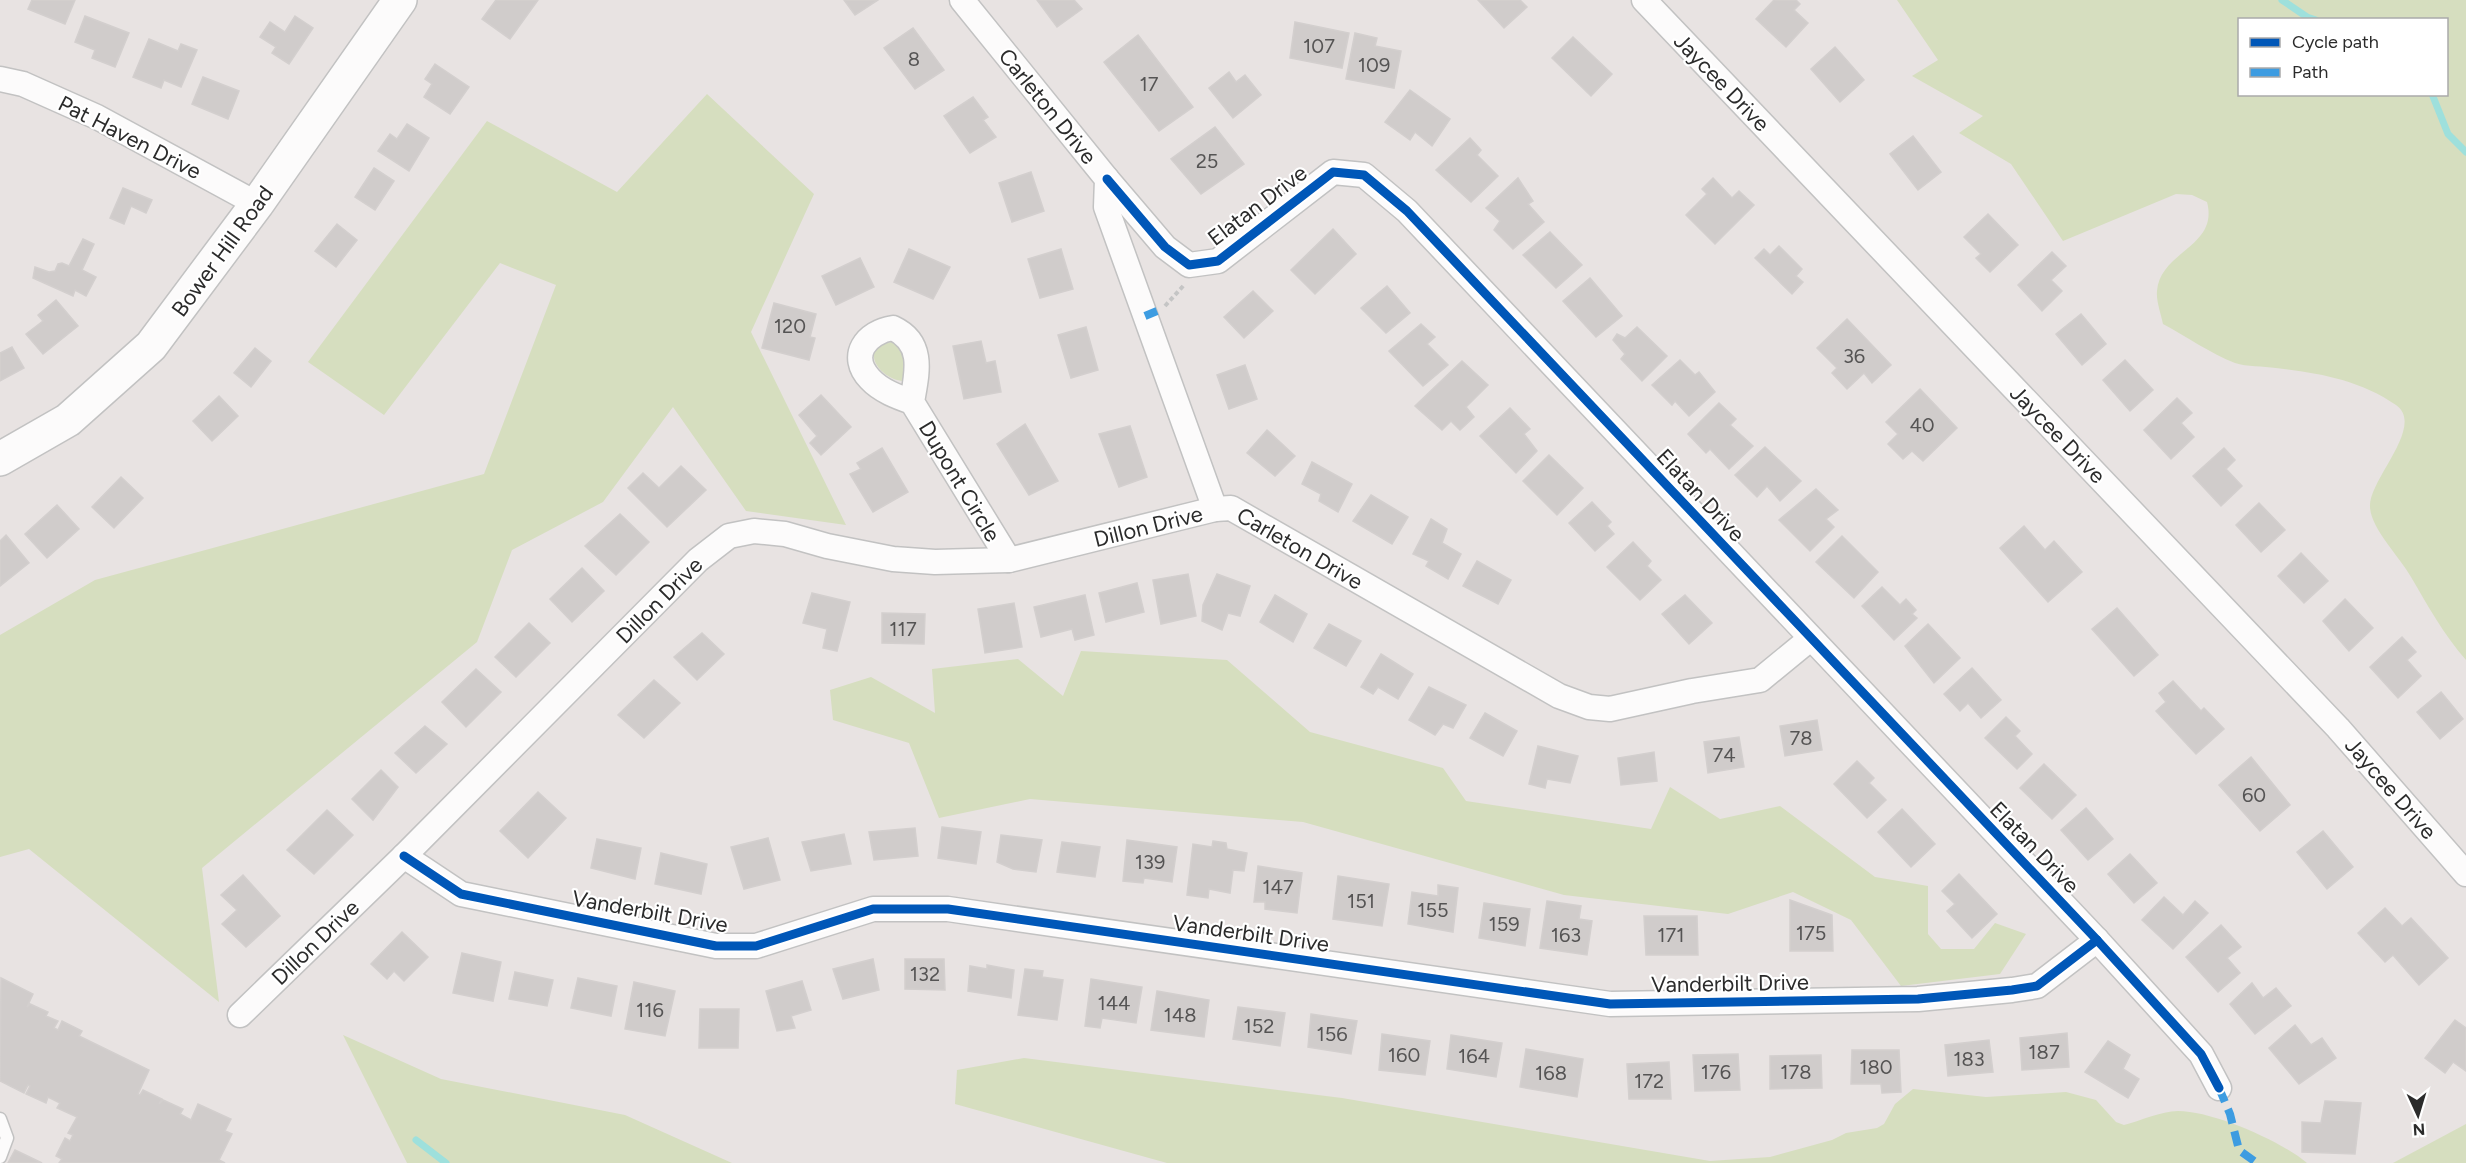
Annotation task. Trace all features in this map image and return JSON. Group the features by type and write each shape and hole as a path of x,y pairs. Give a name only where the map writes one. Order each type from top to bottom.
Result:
{"main road":[{"name":"Bower Hill Road","path":"0,459 68,420 151,346 257,204 400,0"}],"street":[{"name":"Carleton Drive","path":"962,0 1107,179 1106,207 1215,509 1231,508 1559,696 1589,707 1610,709 1692,691 1760,680 1810,639"},
{"name":"Jaycee Drive","path":"1644,0 2338,728 2466,873"},
{"name":"Pat Haven Drive","path":"0,79 23,84 97,117 257,204"},
{"name":"Elatan Drive","path":"1107,179 1165,247 1189,265 1218,261 1333,172 1364,175 1407,211 2097,940 2201,1054 2219,1088"},
{"name":"Dupont Circle","path":"912,402 1009,560"},
{"name":"Dillon Drive","path":"240,1015 404,856 698,560 729,536 754,531 785,534 827,546 893,559 935,562 1009,560 1215,509"},
{"name":"Vanderbilt Drive","path":"404,856 461,894 716,946 756,946 873,909 948,909 1610,1004 1918,999 2012,990 2037,986 2097,940"}],"lane":[{"path":"0,1119 7,1138 0,1157"}],"path":[{"path":"1162,309 1184,285"}],"green space":[{"path":"1897,0 2466,0 2466,660 2443,630 2406,569 2381,534 2372,516 2370,507 2372,496 2394,454 2404,426 2403,414 2396,405 2368,389 2339,379 2308,372 2235,363 2163,324 2157,295 2161,278 2168,267 2205,229 2208,217 2207,202 2192,195 2176,194 2063,241 2011,164 1959,133 1983,116 1912,76 1938,60"},
{"path":"707,94 814,194 751,332 846,525 746,511 673,407 603,502 512,550 477,642 202,868 219,1002 29,849 0,857 0,635 95,580 484,474 556,285 500,263 384,415 308,362 487,121 617,192"},
{"path":"892,342 904,348 906,378 903,381 886,375 875,362 876,350"},
{"path":"1081,651 1227,660 1310,732 1443,768 1466,801 1651,829 1670,787 1720,819 1780,806 1875,877 1928,886 1928,934 1941,949 1974,949 1995,923 2026,934 2000,974 1901,986 1851,920 1793,892 1728,914 1564,895 1303,822 1030,799 939,818 909,743 833,720 830,690 871,677 935,713 932,669 1018,659 1063,696"},
{"path":"343,1035 441,1079 625,1115 732,1163 407,1163"},
{"path":"1024,1058 1342,1098 1710,1161 1770,1157 1832,1140 1846,1133 1877,1128 1884,1124 1895,1104 1913,1089 1986,1097 2066,1092 2096,1100 2116,1122 2124,1125 2171,1111 2193,1112 2209,1116 2264,1137 2307,1163 1167,1163 955,1104 957,1070"},
{"path":"2466,1124 2466,1163 2393,1163"}],"building":[{"path":"32,0 75,0 65,24 28,9"},
{"path":"496,0 538,0 510,39 482,19"},
{"path":"844,0 878,0 855,15"},
{"path":"1037,0 1074,0 1082,9 1057,27"},
{"path":"1478,0 1520,0 1527,7 1504,28"},
{"path":"1774,0 1796,0 1800,4 1794,10 1808,23 1786,47 1756,19"},
{"path":"85,16 129,33 115,67 92,58 95,50 75,42"},
{"path":"295,16 313,28 289,64 272,53 276,47 260,37 270,22 285,32"},
{"path":"1295,22 1349,33 1342,68 1290,58"},
{"path":"913,28 944,70 915,89 884,48"},
{"path":"1355,33 1377,38 1375,46 1401,51 1394,88 1346,79"},
{"path":"1138,35 1193,107 1159,131 1104,62"},
{"path":"1573,37 1612,74 1591,96 1552,58"},
{"path":"149,39 178,51 181,44 197,50 181,87 164,80 161,88 133,77"},
{"path":"1835,47 1864,80 1840,102 1811,69"},
{"path":"435,64 469,87 450,114 424,97 432,84 425,79"},
{"path":"1229,72 1236,82 1245,75 1261,95 1233,118 1209,88"},
{"path":"203,77 239,91 228,119 192,104"},
{"path":"1410,90 1450,119 1432,146 1415,132 1410,140 1385,122"},
{"path":"973,97 988,117 983,120 996,137 970,153 944,116"},
{"path":"407,124 429,138 409,171 378,151 390,134 397,139"},
{"path":"1215,127 1244,164 1201,194 1171,159"},
{"path":"1913,136 1941,172 1918,190 1890,154"},
{"path":"1470,138 1481,150 1477,155 1498,176 1471,202 1436,170"},
{"path":"374,168 394,181 375,210 355,197"},
{"path":"1031,172 1044,211 1012,222 999,183"},
{"path":"1518,178 1533,201 1528,204 1544,222 1513,249 1494,230 1500,221 1486,208"},
{"path":"1713,178 1732,198 1739,191 1754,205 1715,244 1686,215 1707,194 1702,189"},
{"path":"123,188 152,200 146,213 131,206 124,224 110,218"},
{"path":"1988,214 2018,245 1990,272 1976,258 1981,254 1964,237"},
{"path":"337,224 357,240 336,267 315,251"},
{"path":"1333,229 1356,254 1315,294 1291,270"},
{"path":"1550,232 1582,265 1556,288 1523,255"},
{"path":"83,239 94,244 82,270 96,277 86,296 75,290 73,296 33,278 35,267 49,272 55,271 58,264 69,266"},
{"path":"1779,246 1802,269 1796,276 1803,282 1792,294 1755,258 1764,249 1770,255"},
{"path":"909,249 950,267 933,299 894,282"},
{"path":"1061,249 1073,289 1040,298 1028,259"},
{"path":"2052,252 2066,266 2051,280 2062,291 2042,311 2018,285"},
{"path":"860,258 874,287 836,305 822,276"},
{"path":"1590,278 1622,316 1596,337 1563,301"},
{"path":"1387,286 1410,313 1386,333 1361,308"},
{"path":"1253,291 1273,311 1244,338 1224,317"},
{"path":"56,300 78,326 43,354 26,334 43,321 38,315"},
{"path":"774,303 816,314 810,337 815,338 809,360 762,348"},
{"path":"2081,314 2106,344 2082,365 2056,334"},
{"path":"1847,319 1891,365 1872,383 1864,373 1847,389 1832,373 1837,368 1817,348"},
{"path":"1421,324 1435,337 1427,344 1448,365 1423,386 1389,351"},
{"path":"1086,327 1098,370 1071,378 1058,335"},
{"path":"1637,327 1667,356 1642,381 1621,359 1625,354 1613,340 1617,334 1625,338"},
{"path":"981,341 986,363 995,361 1001,392 964,399 953,346"},
{"path":"12,347 24,368 0,381 0,353"},
{"path":"255,348 271,361 251,387 234,373"},
{"path":"1680,360 1695,375 1699,372 1715,392 1689,416 1675,401 1672,405 1652,385"},
{"path":"2125,360 2153,390 2130,411 2103,380"},
{"path":"1462,361 1488,385 1466,407 1474,417 1460,430 1451,421 1442,430 1415,406"},
{"path":"1245,365 1257,399 1229,409 1217,375"},
{"path":"1920,389 1957,428 1923,461 1912,451 1903,459 1888,444 1898,434 1886,422"},
{"path":"821,395 851,427 821,455 810,443 817,436 799,415"},
{"path":"219,396 238,416 212,441 193,421"},
{"path":"2177,398 2192,413 2181,423 2194,437 2171,459 2144,430"},
{"path":"1719,403 1736,419 1730,425 1753,446 1729,469 1710,449 1706,453 1688,434"},
{"path":"1510,408 1530,429 1524,434 1537,451 1516,473 1480,436"},
{"path":"1025,424 1058,481 1029,495 997,444"},
{"path":"1130,426 1147,477 1119,487 1099,434"},
{"path":"1267,430 1295,456 1275,476 1247,453"},
{"path":"1765,447 1801,481 1780,501 1767,486 1757,497 1735,475"},
{"path":"882,448 908,492 873,512 850,474 861,469 857,463"},
{"path":"2224,448 2235,460 2226,469 2242,486 2221,506 2193,476"},
{"path":"1549,455 1583,488 1557,515 1523,481"},
{"path":"1312,462 1352,484 1338,512 1319,501 1321,494 1302,484"},
{"path":"681,466 706,490 667,527 628,488 643,473 659,488"},
{"path":"121,477 143,498 114,528 92,507"},
{"path":"1816,489 1838,510 1826,519 1834,527 1810,551 1779,520"},
{"path":"1371,495 1408,517 1392,544 1353,521"},
{"path":"1592,502 1611,522 1607,526 1614,534 1595,551 1569,523"},
{"path":"2259,503 2285,530 2261,552 2236,525"},
{"path":"57,505 79,529 47,558 25,534"},
{"path":"620,514 649,542 616,575 585,546"},
{"path":"1431,519 1447,529 1442,543 1461,554 1448,579 1426,566 1429,561 1413,554"},
{"path":"2024,526 2045,550 2054,541 2082,572 2048,602 2000,548"},
{"path":"6,535 29,563 0,586 0,541"},
{"path":"1842,536 1878,572 1854,598 1816,562"},
{"path":"1633,542 1651,561 1647,566 1661,580 1640,600 1607,567"},
{"path":"2301,553 2328,581 2304,603 2278,576"},
{"path":"1477,561 1511,580 1498,604 1463,586"},
{"path":"582,568 604,591 572,622 550,599"},
{"path":"1188,574 1196,616 1161,624 1153,580"},
{"path":"1217,574 1250,586 1240,616 1228,613 1222,630 1202,621 1203,605"},
{"path":"1137,583 1144,612 1106,622 1099,593"},
{"path":"1882,587 1900,605 1906,599 1916,610 1912,614 1917,618 1894,640 1862,606"},
{"path":"812,593 850,602 837,651 823,648 827,629 803,623"},
{"path":"1085,595 1094,635 1075,640 1072,629 1041,637 1034,607"},
{"path":"1275,595 1307,614 1293,642 1260,622"},
{"path":"1685,595 1712,623 1689,644 1662,614"},
{"path":"2345,599 2373,628 2349,651 2323,621"},
{"path":"1014,603 1022,647 985,653 978,609"},
{"path":"2117,608 2158,655 2134,676 2092,629"},
{"path":"882,613 925,614 924,644 882,643"},
{"path":"529,623 550,643 516,677 495,657"},
{"path":"1329,624 1361,641 1346,666 1314,648"},
{"path":"1928,624 1960,658 1934,683 1905,646"},
{"path":"702,633 724,654 697,680 674,657"},
{"path":"2402,637 2416,652 2407,660 2421,676 2398,698 2370,667"},
{"path":"1381,654 1413,674 1398,699 1378,687 1373,694 1361,687"},
{"path":"1972,668 2001,700 1981,718 1968,703 1960,711 1944,694"},
{"path":"476,669 501,692 466,727 442,702"},
{"path":"654,680 680,703 644,738 618,715"},
{"path":"2173,681 2201,711 2204,708 2224,729 2196,754 2156,711 2166,702 2159,693"},
{"path":"1429,687 1466,705 1453,728 1443,724 1435,735 1409,720"},
{"path":"2441,692 2463,719 2440,739 2417,712"},
{"path":"1485,713 1517,731 1503,756 1470,738"},
{"path":"2006,717 2020,731 2015,736 2032,754 2017,769 1985,738"},
{"path":"1817,720 1822,750 1785,756 1780,726"},
{"path":"425,726 447,744 416,773 395,753"},
{"path":"1739,737 1744,767 1708,773 1704,742"},
{"path":"1538,746 1578,756 1570,783 1547,779 1545,788 1529,784"},
{"path":"1654,752 1657,781 1621,785 1618,758"},
{"path":"2251,757 2290,805 2260,831 2219,785"},
{"path":"1857,761 1874,778 1869,783 1886,800 1867,818 1834,784"},
{"path":"2044,764 2076,795 2052,819 2020,788"},
{"path":"381,770 398,787 373,820 352,799"},
{"path":"538,792 566,818 528,858 500,831"},
{"path":"2086,808 2113,839 2088,860 2061,830"},
{"path":"1902,809 1935,844 1911,867 1878,832"},
{"path":"327,810 353,835 314,874 287,850"},
{"path":"942,827 981,832 976,864 938,858"},
{"path":"915,828 918,856 874,860 869,832"},
{"path":"2323,831 2353,867 2327,889 2297,852"},
{"path":"844,834 851,864 811,871 802,842"},
{"path":"1001,835 1042,840 1036,872 1013,869 997,862"},
{"path":"768,838 780,880 744,889 731,847"},
{"path":"597,839 641,848 635,879 591,868"},
{"path":"1127,840 1177,847 1172,882 1144,878 1143,883 1123,881"},
{"path":"1213,841 1226,843 1227,849 1247,853 1244,871 1233,870 1230,893 1209,889 1208,898 1187,895 1193,844 1212,847"},
{"path":"1062,842 1100,847 1095,877 1057,872"},
{"path":"661,853 707,864 701,894 655,884"},
{"path":"2130,854 2157,883 2134,903 2108,874"},
{"path":"1258,866 1302,873 1297,913 1265,909 1265,902 1254,902"},
{"path":"1959,874 1997,914 1972,938 1947,911 1955,904 1942,891"},
{"path":"243,875 280,916 246,947 222,924 237,910 221,895"},
{"path":"1338,876 1389,884 1382,926 1333,919"},
{"path":"1438,885 1458,888 1453,932 1408,924 1412,892 1438,896"},
{"path":"2164,897 2183,915 2195,901 2208,913 2173,949 2142,920"},
{"path":"1790,900 1832,915 1833,951 1790,951"},
{"path":"1547,901 1581,906 1579,919 1592,921 1587,955 1540,948"},
{"path":"1484,903 1530,909 1525,946 1479,938"},
{"path":"2385,908 2402,926 2411,918 2448,958 2419,985 2393,955 2385,962 2358,933"},
{"path":"1644,916 1697,916 1698,955 1646,955"},
{"path":"2221,925 2241,947 2227,958 2240,973 2218,992 2186,957"},
{"path":"402,932 428,957 404,981 394,971 387,979 371,964"},
{"path":"462,953 501,962 493,1001 453,993"},
{"path":"873,959 879,990 843,999 833,969"},
{"path":"905,959 944,959 945,990 905,989"},
{"path":"987,965 1014,970 1011,998 968,991 970,966 987,969"},
{"path":"1025,969 1043,971 1042,977 1063,980 1057,1020 1018,1015"},
{"path":"515,972 553,980 547,1006 509,999"},
{"path":"1,978 33,994 27,1007 30,1004 48,1012 46,1016 58,1021 54,1028 58,1030 62,1021 82,1031 79,1036 149,1070 138,1094 140,1095 143,1090 162,1099 159,1104 163,1100 183,1109 180,1114 191,1120 198,1104 231,1119 225,1131 232,1134 219,1160 225,1163 59,1163 62,1159 56,1156 65,1138 70,1141 73,1135 68,1133 77,1117 57,1108 60,1103 48,1097 46,1103 26,1094 30,1086 28,1085 24,1093 0,1081"},
{"path":"578,978 617,986 611,1016 571,1008"},
{"path":"1091,979 1142,987 1136,1023 1102,1018 1100,1028 1085,1026"},
{"path":"802,981 811,1010 791,1016 795,1028 777,1031 766,991"},
{"path":"634,982 675,991 665,1036 625,1029"},
{"path":"2252,983 2263,998 2276,988 2291,1006 2255,1034 2230,1004"},
{"path":"1157,991 1209,1000 1204,1037 1151,1030"},
{"path":"1238,1007 1285,1013 1280,1046 1233,1039"},
{"path":"700,1009 739,1009 738,1048 699,1048"},
{"path":"1311,1014 1357,1021 1351,1054 1308,1047"},
{"path":"2455,1020 2466,1028 2466,1071 2453,1062 2445,1073 2425,1058"},
{"path":"2295,1025 2311,1045 2322,1038 2336,1058 2299,1084 2269,1048"},
{"path":"2067,1033 2069,1067 2022,1070 2020,1038"},
{"path":"1382,1034 1430,1041 1425,1075 1379,1070"},
{"path":"1451,1035 1502,1043 1496,1077 1447,1069"},
{"path":"1989,1040 1993,1072 1948,1076 1945,1045"},
{"path":"2108,1041 2130,1055 2123,1069 2139,1079 2128,1098 2085,1072"},
{"path":"1526,1049 1583,1059 1577,1097 1520,1087"},
{"path":"1852,1050 1899,1050 1901,1092 1882,1093 1881,1084 1851,1084"},
{"path":"1738,1054 1740,1090 1695,1091 1693,1055"},
{"path":"1821,1055 1822,1088 1770,1089 1770,1056"},
{"path":"1669,1062 1671,1099 1629,1099 1627,1064"},
{"path":"2325,1101 2361,1103 2355,1154 2302,1152 2302,1122 2321,1123"},
{"path":"15,1150 42,1163 8,1163"}],"waterway":[{"path":"2282,0 2310,18"},
{"path":"2433,96 2448,134 2466,152"},
{"path":"416,1140 446,1163"}],"marked path":[{"path":"1145,316 1157,311"},
{"path":"2219,1088 2230,1114 2239,1150 2257,1163"}],"cycle path":[{"path":"1107,179 1165,247 1189,265 1218,261 1333,172 1364,175 1407,211 2097,940 2201,1054 2219,1088"},
{"path":"404,856 461,894 716,946 756,946 873,909 948,909 1610,1004 1918,999 2012,990 2037,986 2097,940"}]}
